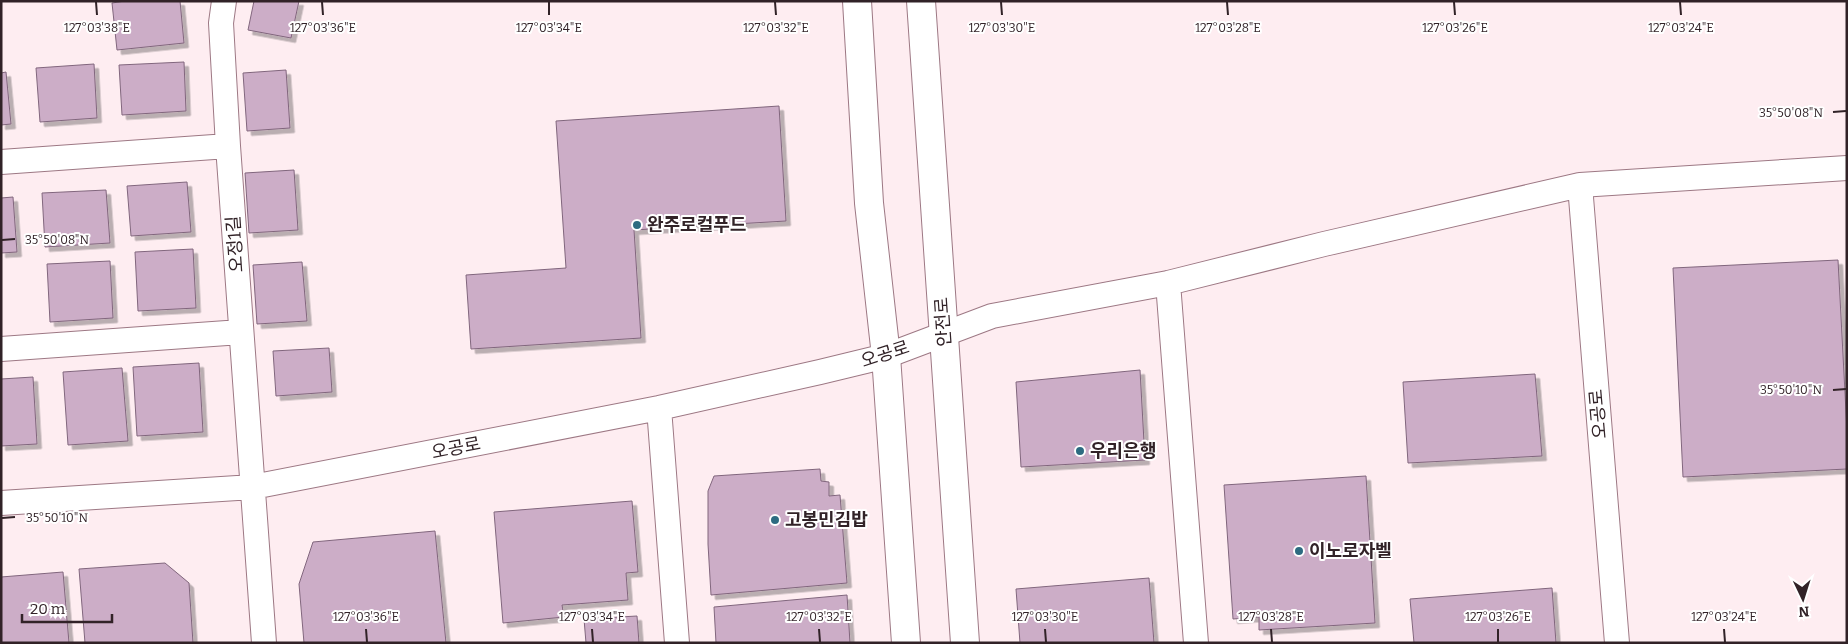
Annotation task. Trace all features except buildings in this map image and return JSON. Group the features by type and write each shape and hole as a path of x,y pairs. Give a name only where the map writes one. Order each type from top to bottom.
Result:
{"street":[{"name":"오정1길","path":"224,1 221,23 228,146 253,487"},
{"path":"857,1 869,203 886,356 906,643"},
{"name":"안전로","path":"921,1 965,643"},
{"path":"1,162 228,146"},
{"name":"오공로","path":"1,503 253,487 659,408 886,356 992,316 1168,282 1580,185 1847,168"},
{"name":"오공로","path":"1580,185 1616,643"},
{"path":"1168,282 1196,643"},
{"path":"1,349 241,332"},
{"path":"659,408 677,643"},
{"path":"253,487 264,643"}],"place":[{"name":"완주로컬푸드","path":"637,225"},
{"name":"우리은행","path":"1080,451"},
{"name":"고봉민김밥","path":"775,520"},
{"name":"이노로자벨","path":"1299,551"}]}
